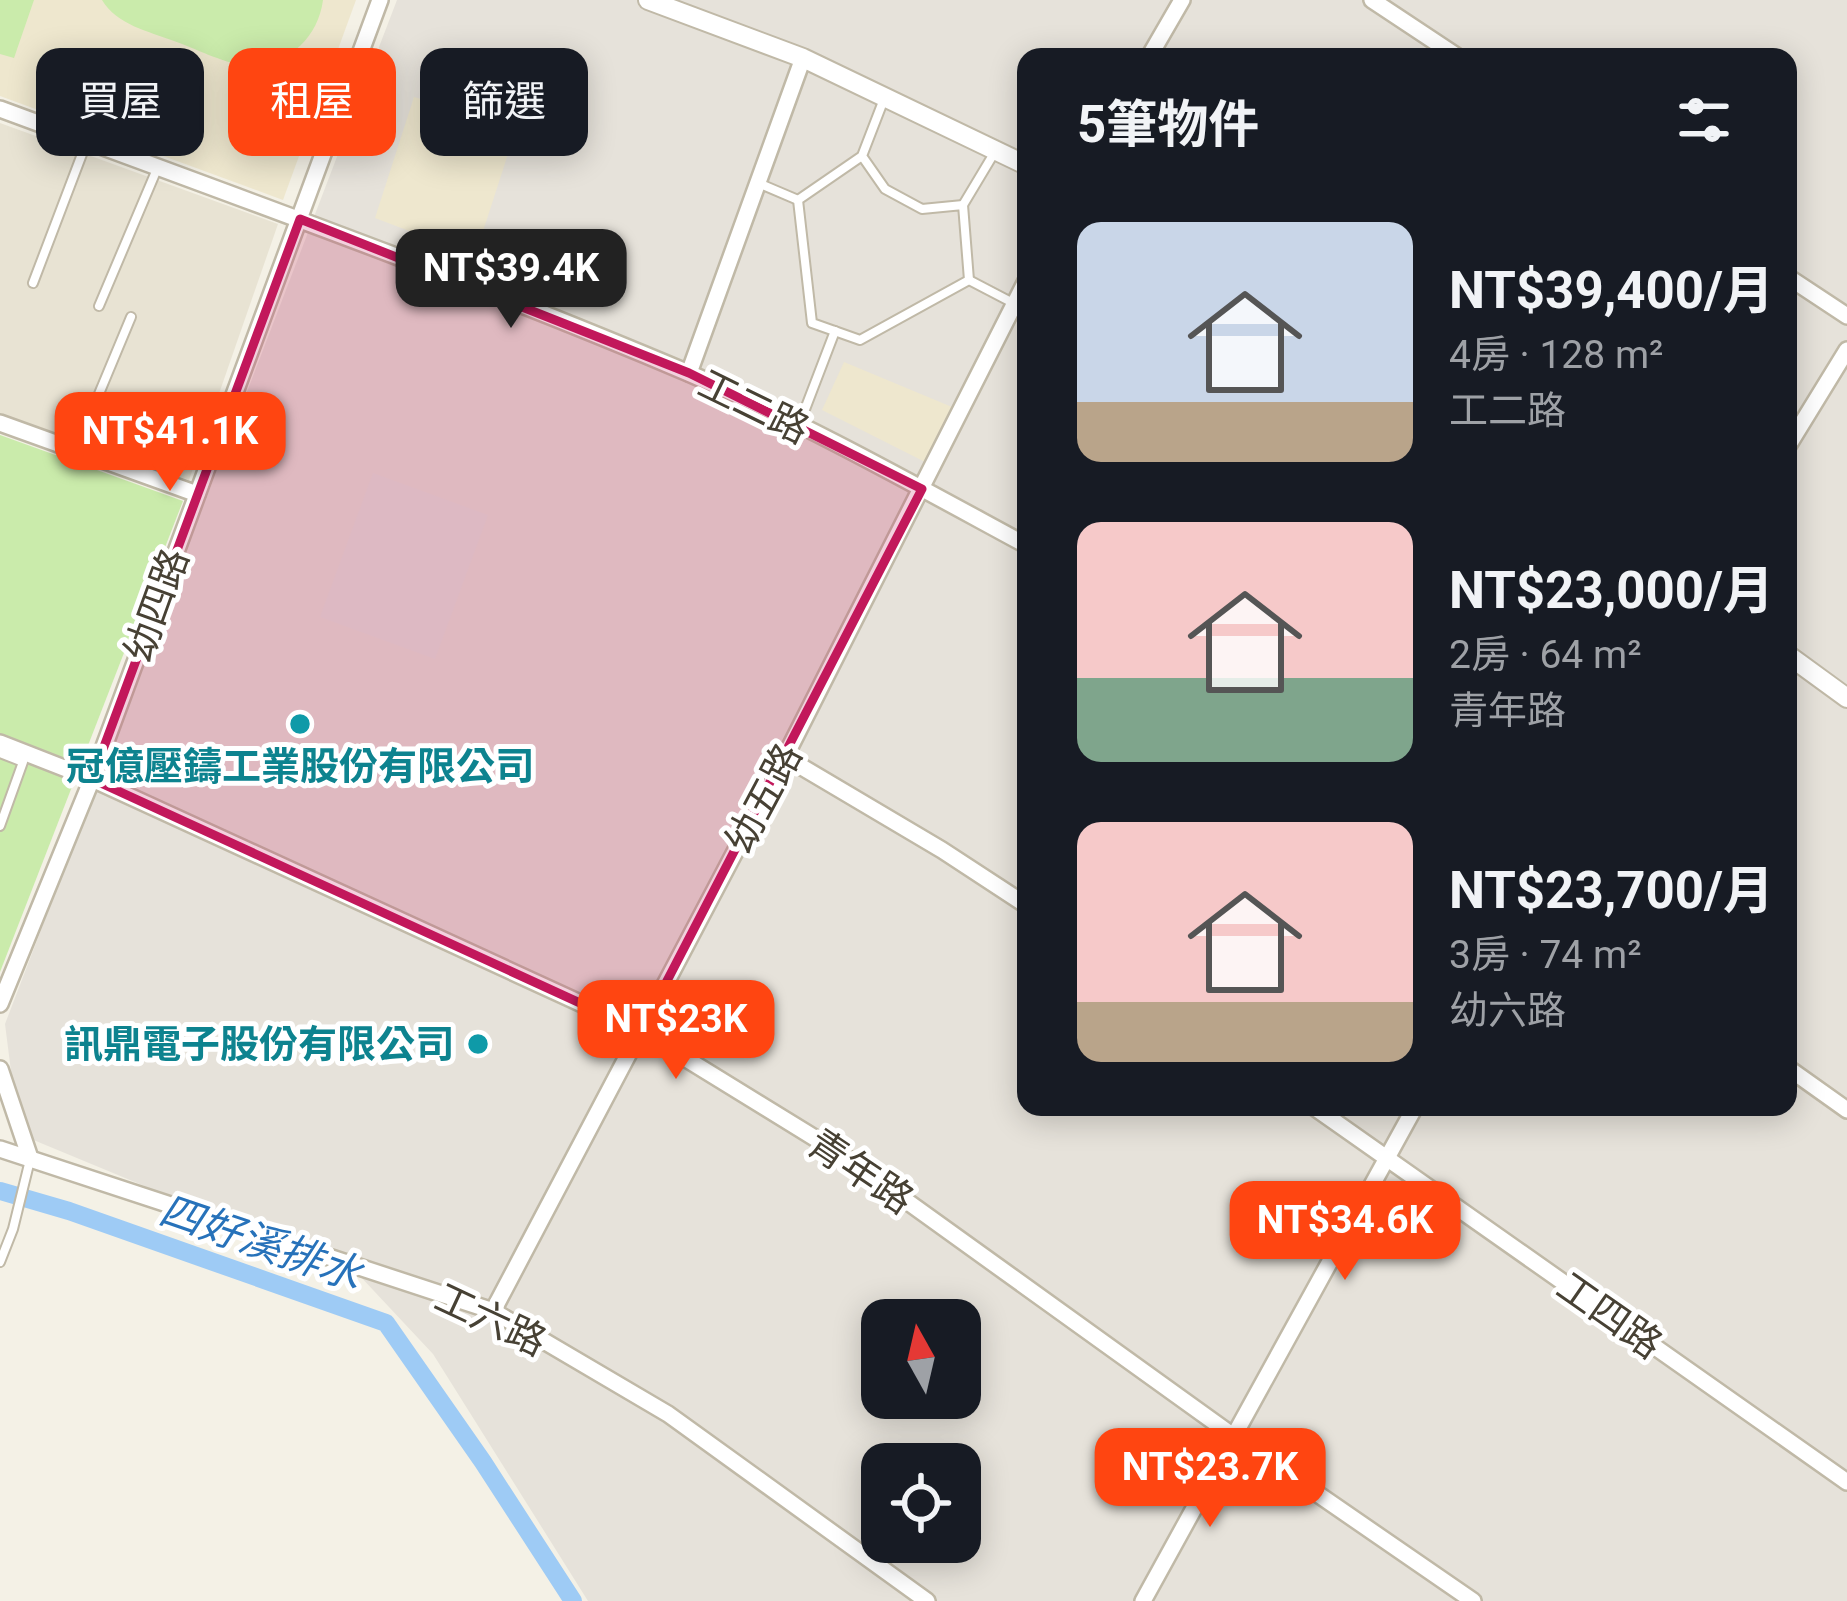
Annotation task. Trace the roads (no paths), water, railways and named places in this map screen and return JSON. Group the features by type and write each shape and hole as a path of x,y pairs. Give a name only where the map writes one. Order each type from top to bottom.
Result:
{"street":[{"name":"幼四路","path":"0,1004 92,779 380,0"},
{"path":"648,0 803,58 1017,160"},
{"path":"1154,48 1183,0"},
{"path":"1372,0 1444,48"},
{"path":"689,374 803,58"},
{"name":"工二路","path":"0,109 36,122"},
{"name":"工二路","path":"128,156 689,374 1017,540"},
{"path":"1797,283 1847,316"},
{"name":"幼五路","path":"493,1311 785,757 1017,300"},
{"path":"1797,431 1847,350"},
{"path":"0,423 197,494"},
{"path":"1797,662 1847,698"},
{"name":"青年路","path":"0,742 92,779 641,1031 844,1156 1232,1435 1473,1601"},
{"path":"785,757 1017,899"},
{"path":"0,1069 30,1158"},
{"path":"1797,1074 1847,1110"},
{"name":"工四路","path":"1328,1116 1847,1482"},
{"path":"1143,1601 1410,1116"},
{"name":"工六路","path":"0,1149 493,1311 668,1414 927,1601"}],"lane":[{"path":"798,200 862,156 885,96"},
{"path":"969,280 963,206 996,149"},
{"path":"33,283 81,156"},
{"path":"862,156 885,189 922,209 963,206"},
{"path":"99,306 158,167"},
{"path":"758,183 798,200"},
{"path":"798,200 812,323 860,340 969,280"},
{"path":"969,280 1015,304"},
{"path":"76,450 131,317"},
{"path":"798,427 835,331"},
{"path":"0,753 23,762 0,826"},
{"path":"0,1262 30,1158"}],"waterway":[{"name":"四好溪排水","path":"0,1191 386,1323 573,1601"}],"place":[{"name":"冠億壓鑄工業股份有限公司","path":"300,724"},
{"name":"訊鼎電子股份有限公司","path":"478,1044"}]}
